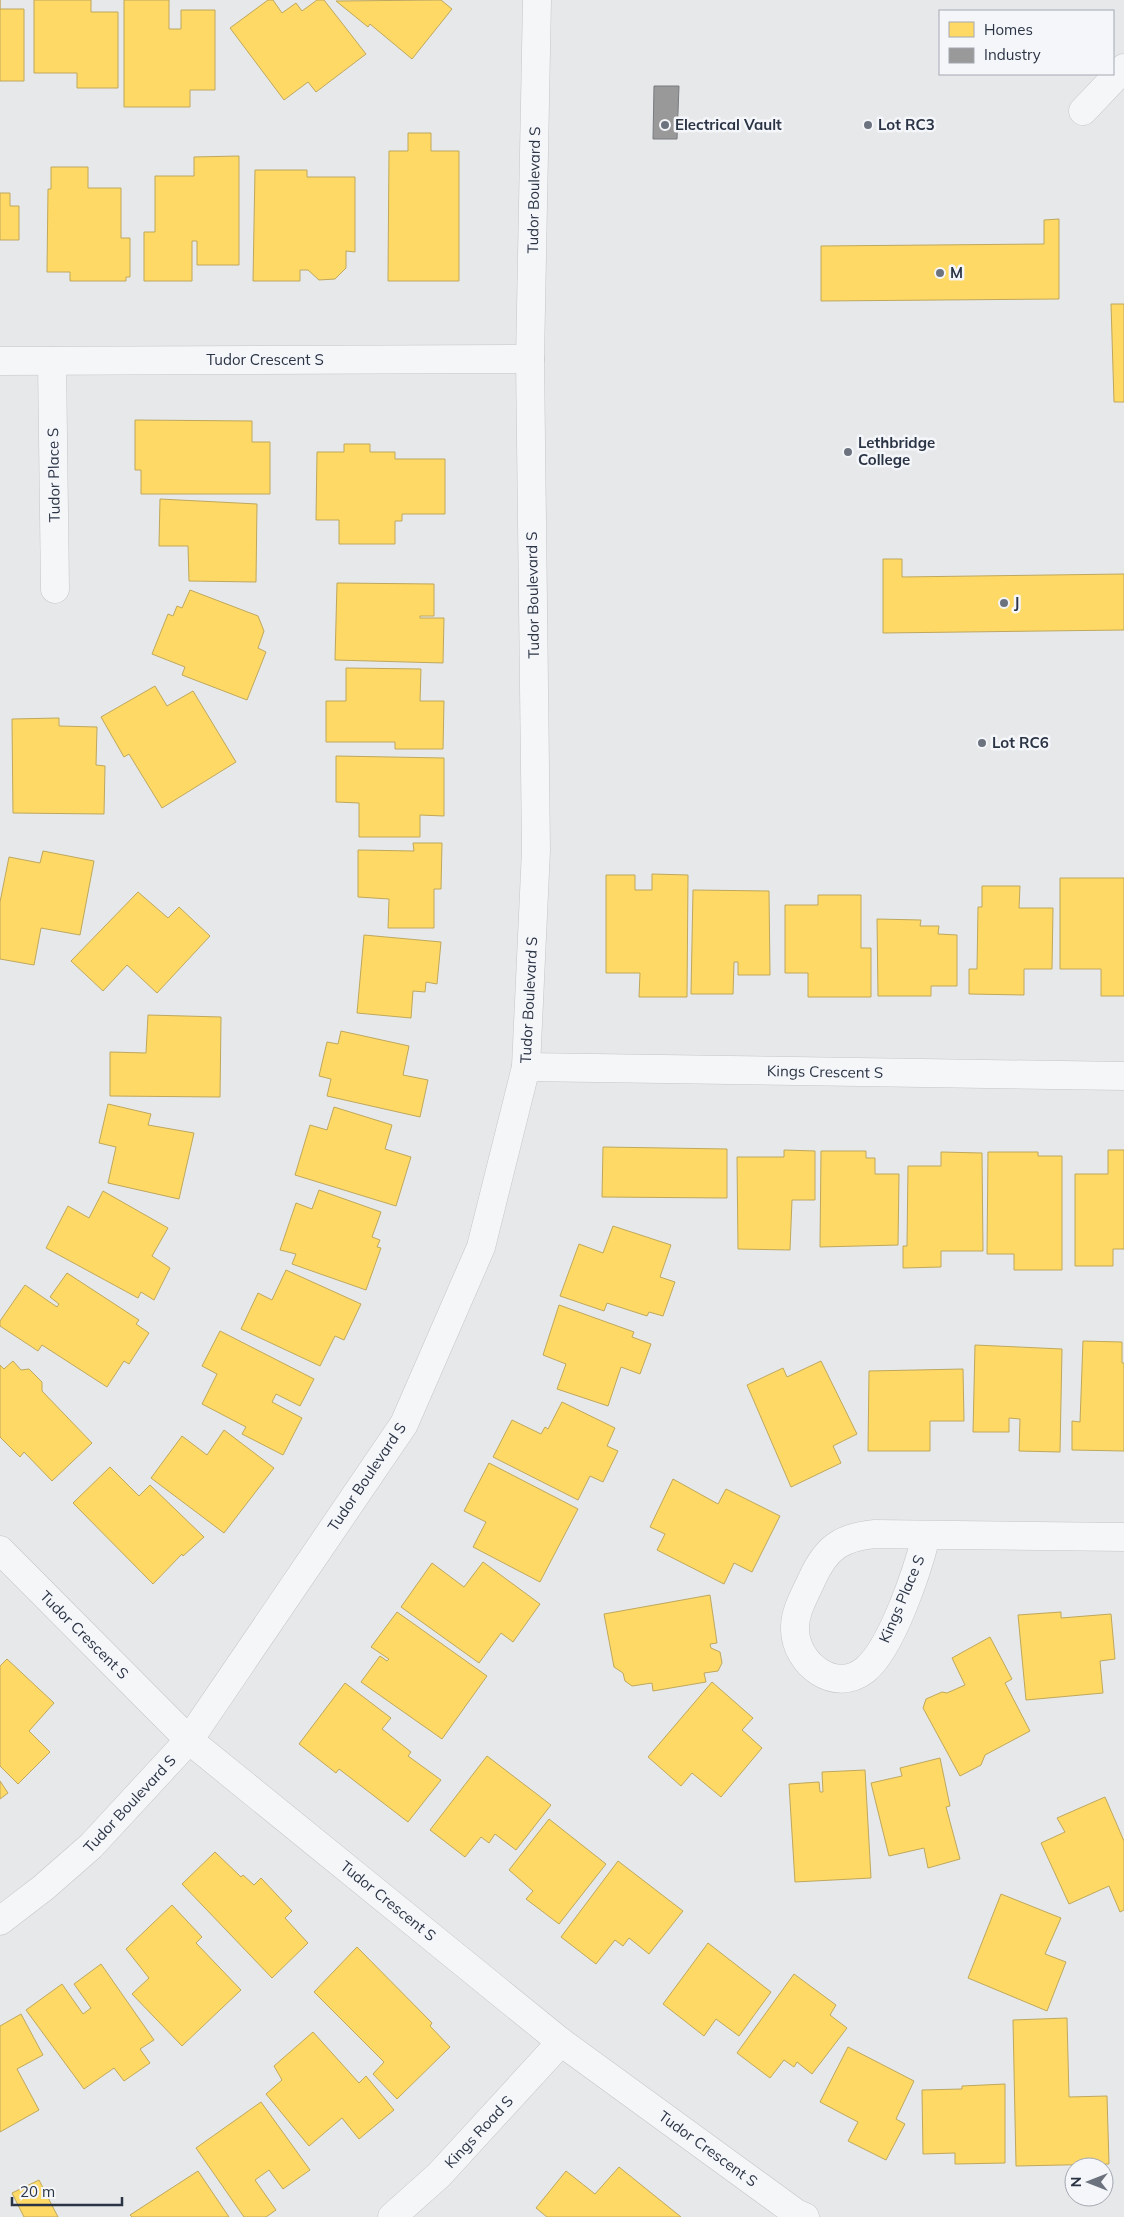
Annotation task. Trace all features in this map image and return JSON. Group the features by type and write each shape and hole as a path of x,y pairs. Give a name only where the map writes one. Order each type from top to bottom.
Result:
{"street":[{"name":"Tudor Boulevard S","path":"0,1921 43,1888 91,1846 189,1740 404,1424 481,1247 526,1067 536,850 530,358 537,0"},
{"path":"1083,111 1124,68"},
{"name":"Tudor Crescent S","path":"0,361 530,358"},
{"name":"Tudor Place S","path":"52,360 55,589"},
{"name":"Kings Crescent S","path":"526,1067 1124,1076"},
{"name":"Kings Place S","path":"926,1536 919,1565 890,1632 878,1653 865,1669 853,1676 840,1678 824,1674 810,1666 798,1645 795,1629 797,1613 819,1564 833,1548 852,1537 863,1535 1124,1537"},
{"name":"Tudor Crescent S","path":"0,1550 189,1740 561,2042 796,2213 805,2217"},
{"name":"Kings Road S","path":"392,2217 439,2175 561,2042"}],"building: Homes":[{"path":"34,0 91,0 91,12 118,12 118,88 77,88 77,73 34,73"},
{"path":"124,0 169,0 169,29 181,29 181,10 215,10 215,90 190,90 190,107 124,107"},
{"path":"268,0 273,0 282,13 296,3 302,11 317,0 324,0 366,54 316,92 308,82 284,100 230,28"},
{"path":"441,0 452,9 412,59 370,24 368,27 336,1"},
{"path":"0,9 24,9 24,81 0,81"},
{"path":"408,133 431,133 431,151 459,151 459,281 388,281 389,151 408,151"},
{"path":"239,156 239,265 197,265 197,241 192,241 192,281 144,281 144,232 155,232 155,176 194,176 194,157"},
{"path":"51,167 88,167 88,188 121,188 121,238 130,238 130,277 126,277 126,281 70,281 70,272 47,272 48,189 51,189"},
{"path":"255,170 307,170 307,177 355,177 355,252 346,251 346,268 335,279 319,280 308,270 300,270 300,281 253,281"},
{"path":"0,193 10,193 10,206 19,206 19,240 0,240"},
{"name":"M","path":"1059,219 1059,299 821,301 821,246 1044,244 1044,220"},
{"path":"1111,304 1124,304 1124,402 1114,402"},
{"path":"135,420 252,421 252,442 270,442 270,494 141,494 141,470 135,470"},
{"path":"344,444 370,444 370,452 395,452 395,459 445,459 445,514 402,514 402,521 395,521 395,544 339,544 339,520 316,520 317,452 344,452"},
{"path":"160,499 257,504 256,582 189,581 188,546 159,546"},
{"name":"J","path":"883,559 902,559 902,577 1124,574 1124,630 883,633"},
{"path":"337,583 434,584 434,616 420,616 420,618 444,618 443,663 335,660"},
{"path":"190,590 258,616 264,631 258,648 266,652 247,700 182,675 185,667 152,654 168,614 173,616 177,606 182,608"},
{"path":"346,668 421,669 420,701 444,701 443,749 395,749 395,742 326,742 326,701 346,701"},
{"path":"155,686 167,706 193,691 236,762 162,808 129,754 124,757 101,717"},
{"path":"59,718 59,726 97,727 96,765 105,766 104,814 13,813 12,719"},
{"path":"336,756 444,758 444,816 420,815 420,837 359,837 359,803 336,802"},
{"path":"413,843 442,843 441,889 434,889 434,928 388,928 389,899 358,897 358,850 414,851"},
{"path":"43,851 94,861 80,935 41,928 34,965 0,959 0,902 9,857 40,863"},
{"path":"652,874 688,875 687,997 639,997 640,973 606,973 606,875 635,875 635,890 652,890"},
{"path":"1060,878 1124,878 1124,996 1101,996 1101,969 1060,969"},
{"path":"982,886 1020,886 1019,908 1053,908 1052,969 1024,969 1024,995 969,994 969,969 977,969 978,907 982,907"},
{"path":"693,890 769,891 770,975 738,975 738,962 734,962 733,994 691,994"},
{"path":"138,892 168,918 179,907 210,936 157,993 127,965 103,991 71,961"},
{"path":"818,895 861,895 861,948 871,948 871,997 808,997 808,973 785,973 785,905 818,905"},
{"path":"877,919 921,920 920,926 939,926 938,934 957,935 957,986 931,986 931,996 878,996"},
{"path":"364,935 441,942 437,984 426,982 425,992 413,991 411,1018 357,1013"},
{"path":"148,1015 221,1017 220,1097 110,1096 110,1052 146,1053"},
{"path":"341,1031 409,1046 403,1075 428,1080 420,1117 327,1096 331,1079 319,1076 327,1042 338,1044"},
{"path":"108,1104 151,1114 148,1125 194,1133 179,1199 108,1183 116,1147 99,1143"},
{"path":"334,1107 392,1125 385,1149 411,1157 396,1206 295,1175 310,1125 327,1130"},
{"path":"603,1147 727,1149 727,1198 602,1197"},
{"path":"784,1150 815,1151 815,1200 792,1200 790,1250 738,1249 737,1157 784,1157"},
{"path":"1108,1150 1124,1150 1124,1249 1113,1249 1113,1266 1075,1266 1075,1174 1108,1174"},
{"path":"821,1151 866,1151 866,1158 875,1158 875,1174 899,1174 898,1245 820,1247"},
{"path":"941,1152 982,1153 983,1251 941,1251 941,1267 903,1268 903,1246 907,1246 908,1166 941,1166"},
{"path":"988,1152 1038,1152 1038,1156 1062,1156 1062,1270 1014,1270 1014,1254 987,1254"},
{"path":"319,1190 381,1212 372,1237 380,1240 377,1247 381,1248 366,1290 292,1264 296,1254 280,1250 296,1203 312,1209"},
{"path":"103,1191 168,1228 152,1256 170,1268 154,1300 141,1292 138,1298 46,1248 68,1206 89,1218"},
{"path":"613,1226 671,1245 660,1277 675,1282 663,1316 649,1312 647,1316 607,1303 604,1311 560,1296 579,1244 603,1253"},
{"path":"286,1270 361,1304 344,1340 335,1336 320,1366 241,1329 258,1293 272,1300"},
{"path":"67,1273 139,1320 136,1324 149,1333 129,1364 124,1361 107,1387 42,1345 38,1351 0,1326 0,1321 25,1285 57,1307 59,1304 50,1297"},
{"path":"559,1305 634,1332 632,1337 651,1344 640,1374 621,1367 608,1406 557,1389 566,1364 543,1355"},
{"path":"220,1331 314,1379 300,1406 276,1394 272,1402 302,1418 283,1455 242,1434 246,1427 202,1404 217,1374 202,1366"},
{"path":"1083,1341 1122,1342 1122,1363 1124,1363 1124,1451 1072,1450 1072,1421 1080,1422"},
{"path":"975,1345 1062,1349 1060,1452 1019,1451 1020,1419 1009,1418 1009,1432 973,1432"},
{"path":"13,1361 21,1370 29,1369 42,1382 42,1391 92,1443 52,1481 24,1452 20,1457 0,1437 0,1365 4,1369"},
{"path":"821,1361 857,1434 833,1446 841,1463 791,1487 747,1385 783,1368 787,1377"},
{"path":"963,1369 964,1421 930,1421 930,1451 868,1451 869,1371"},
{"path":"562,1402 615,1428 607,1446 618,1451 603,1482 590,1476 578,1500 493,1457 512,1420 541,1434 545,1427 548,1429"},
{"path":"224,1430 274,1468 224,1533 151,1478 182,1436 207,1455"},
{"path":"489,1463 578,1509 540,1582 473,1547 486,1522 464,1511"},
{"path":"110,1467 139,1496 150,1485 204,1537 183,1556 182,1554 153,1584 73,1503"},
{"path":"673,1479 718,1504 726,1489 780,1516 752,1572 734,1563 724,1584 657,1550 665,1534 650,1527"},
{"path":"483,1562 540,1604 513,1642 501,1633 479,1663 401,1607 432,1563 464,1587"},
{"path":"710,1595 717,1643 710,1644 711,1648 720,1652 722,1663 718,1671 704,1673 706,1682 653,1691 652,1683 632,1686 625,1681 623,1673 614,1667 604,1614"},
{"path":"397,1612 487,1676 442,1739 361,1682 380,1656 387,1661 389,1659 371,1647"},
{"path":"1061,1612 1061,1618 1111,1614 1115,1659 1100,1661 1103,1693 1026,1700 1018,1615"},
{"path":"990,1637 1012,1679 1005,1683 1030,1731 985,1755 981,1765 960,1776 923,1708 926,1699 965,1685 952,1658"},
{"path":"7,1659 54,1703 29,1731 50,1752 18,1784 0,1766 0,1666"},
{"path":"712,1682 753,1718 742,1730 762,1748 721,1797 692,1773 681,1786 648,1757"},
{"path":"345,1683 391,1718 382,1729 411,1752 408,1756 441,1780 408,1822 339,1769 336,1773 299,1744"},
{"path":"487,1756 551,1805 516,1850 495,1834 489,1843 481,1837 465,1857 430,1830"},
{"path":"940,1758 950,1806 946,1807 960,1859 928,1868 924,1848 889,1856 871,1783 902,1776 900,1768"},
{"path":"865,1770 871,1878 795,1882 789,1784 819,1782 820,1792 823,1792 822,1772"},
{"path":"0,1781 8,1793 0,1799"},
{"path":"1105,1797 1124,1841 1124,1910 1120,1912 1109,1886 1069,1904 1041,1843 1065,1832 1057,1818"},
{"path":"549,1819 606,1864 559,1924 526,1899 533,1891 509,1870"},
{"path":"215,1852 241,1877 243,1875 254,1885 261,1878 292,1911 285,1918 308,1943 272,1978 182,1884"},
{"path":"618,1861 683,1911 649,1954 629,1938 623,1946 615,1940 596,1964 561,1937"},
{"path":"1001,1894 1061,1918 1045,1954 1066,1962 1047,2011 968,1978"},
{"path":"172,1905 202,1937 196,1943 241,1990 182,2046 132,1994 149,1978 126,1949"},
{"path":"708,1943 771,1992 739,2036 716,2019 704,2036 663,2004"},
{"path":"357,1947 432,2023 430,2026 450,2047 397,2099 373,2074 384,2062 314,1992"},
{"path":"101,1964 154,2040 140,2049 150,2063 124,2081 114,2068 84,2089 26,2010 62,1984 83,2014 91,2008 74,1984"},
{"path":"794,1974 836,2005 830,2015 847,2028 812,2074 797,2062 794,2067 784,2060 770,2078 737,2053"},
{"path":"21,2014 43,2055 17,2069 39,2110 0,2132 0,2026"},
{"path":"1067,2018 1069,2097 1107,2096 1109,2157 1064,2157 1064,2165 1016,2166 1013,2020"},
{"path":"313,2032 359,2083 366,2076 394,2110 359,2139 342,2118 309,2146 266,2094 282,2080 274,2066"},
{"path":"848,2047 914,2081 896,2119 905,2124 886,2160 848,2141 858,2122 820,2102"},
{"path":"1005,2084 1005,2163 955,2164 955,2153 923,2154 922,2090 962,2089 962,2086"},
{"path":"261,2102 310,2170 283,2189 269,2170 255,2180 276,2210 266,2217 244,2217 196,2148"},
{"path":"619,2167 681,2217 547,2217 536,2208 566,2171 595,2194"},
{"path":"198,2171 229,2217 132,2217 130,2215"},
{"path":"39,2180 58,2217 24,2217 12,2193"}],"building: Industry":[{"name":"Electrical Vault","path":"654,86 679,86 677,139 653,139"}],"place":[{"name":"Electrical Vault","path":"665,125"},
{"name":"Lot RC3","path":"868,125"},
{"name":"M","path":"940,273"},
{"name":"Lethbridge College","path":"848,452"},
{"name":"J","path":"1004,603"},
{"name":"Lot RC6","path":"982,743"}]}
